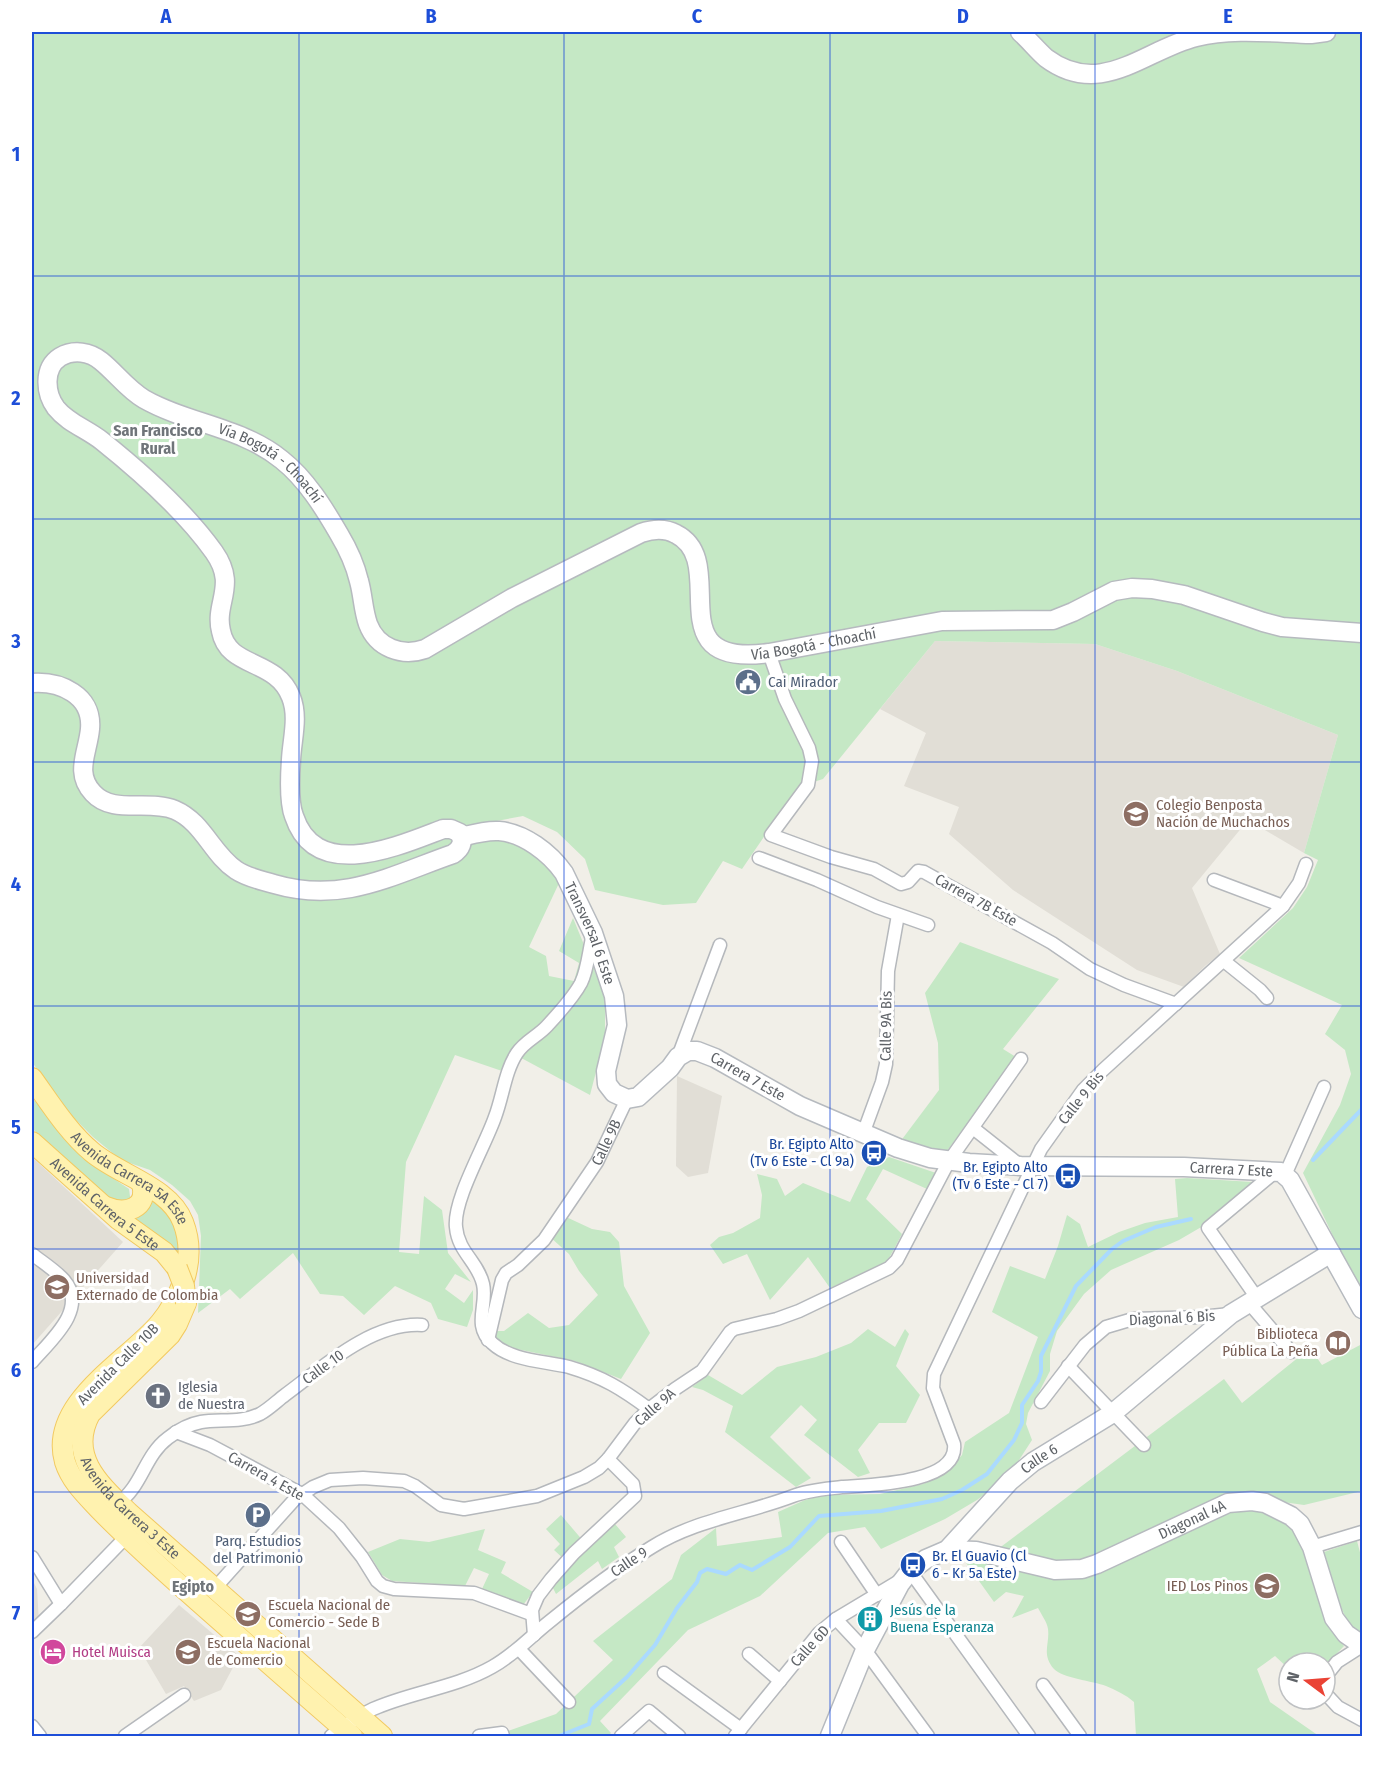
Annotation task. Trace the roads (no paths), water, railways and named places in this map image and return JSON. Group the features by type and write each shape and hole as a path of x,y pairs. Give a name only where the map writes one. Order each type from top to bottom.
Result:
{"main road":[{"path":"1020,32 1046,57 1063,68 1087,74 1116,71 1184,40 1213,33 1311,34 1326,32"},
{"name":"Vía Bogotá - Choachí","path":"462,837 454,830 443,829 377,852 344,855 311,844 302,833 293,814 291,802 291,760 295,713 288,690 272,672 238,657 225,643 220,624 225,593 224,576 218,559 208,546 152,484 99,438 75,424 56,408 50,398 47,378 57,360 77,352 94,356 140,397 256,442 283,460 307,486 342,539 357,572 370,628 378,640 390,648 411,652 425,649 512,598 641,533 661,530 680,536 691,545 697,557 700,615 709,639 719,647 745,655 769,653 942,621 1053,620 1114,591 1132,588 1184,595 1282,627 1362,633"},
{"path":"32,683 67,688 86,706 91,726 82,769 85,782 93,793 103,801 116,805 150,804 178,812 194,822 229,864 249,877 295,890 324,892 355,888 453,854 460,847 462,837"},
{"name":"Transversal 6 Este","path":"462,837 499,831 521,838 540,848 558,864 564,873 593,933 614,996 617,1017 616,1033 606,1071 607,1084 614,1093 627,1099"},
{"name":"Carrera 7 Este","path":"678,1057 688,1051 705,1053 778,1095 863,1134 913,1153 949,1161 1027,1166 1184,1167 1280,1174 1331,1253 1362,1309"},
{"path":"627,1099 638,1097 670,1068 678,1057"},
{"name":"Avenida Carrera 5A Este","path":"32,1078 81,1143 93,1153 172,1202 184,1224 188,1257 183,1298"},
{"name":"Avenida Carrera 5 Este","path":"32,1142 102,1205 164,1252 177,1268 184,1286 183,1298"},
{"path":"102,1205 122,1212 133,1209 142,1199 142,1184"},
{"name":"Calle 6","path":"830,1737 865,1650 907,1574 926,1559 947,1550 1020,1472 1033,1462 1113,1413 1232,1314 1331,1253"},
{"name":"Avenida Calle 10B","path":"72,1439 90,1414 170,1335 177,1324 183,1298"},
{"name":"Avenida Carrera 3 Este","path":"72,1439 93,1475 118,1503 382,1737"},
{"name":"Avenida Carrera 3 Este","path":"72,1439 65,1462 72,1478 84,1494 126,1537 342,1734"},
{"name":"Diagonal 4A","path":"947,1550 976,1551 1055,1570 1082,1569 1218,1507 1239,1501 1252,1501 1279,1508 1300,1524 1312,1547 1334,1618 1346,1634 1362,1645"}],"street":[{"name":"Carrera 7B Este","path":"769,653 785,699 809,748 812,761 808,785 771,834 831,857 874,869 901,884 908,882 918,871 924,872 1052,944 1090,969 1124,985 1176,1004"},
{"path":"759,858 928,925"},
{"name":"Calle 9 Bis","path":"954,1453 954,1444 933,1388 936,1367 1027,1166 1083,1090 1102,1070 1284,906 1299,883 1306,864"},
{"path":"1215,880 1284,906"},
{"name":"Calle 9A Bis","path":"863,1134 882,1082 886,1064 886,993 898,915"},
{"path":"593,933 580,985 547,1026 521,1047 512,1062 496,1117 457,1207 459,1243 483,1283 481,1320 488,1340 505,1352 601,1378 614,1384 649,1409"},
{"path":"678,1057 720,945"},
{"path":"1224,961 1267,998"},
{"name":"Calle 9A","path":"215,1588 302,1494 321,1482 339,1478 398,1480 409,1483 441,1505 455,1509 478,1508 553,1491 599,1468 649,1409 702,1371 721,1343 734,1329 777,1319 799,1311 889,1268 903,1250 949,1161 1021,1059"},
{"path":"1291,1352 1253,1300 1208,1228 1280,1174 1324,1087"},
{"name":"Calle 9B","path":"488,1340 502,1280 506,1273 544,1240 597,1162 627,1099"},
{"path":"973,1128 1027,1166"},
{"path":"32,1254 66,1282 73,1301 63,1327 32,1362"},
{"name":"Diagonal 6 Bis","path":"1041,1402 1091,1338 1106,1327 1146,1317 1201,1317 1232,1314"},
{"name":"Calle 10","path":"176,1432 198,1422 251,1417 260,1413 345,1351 396,1326 422,1325"},
{"path":"1068,1366 1144,1445"},
{"path":"118,1503 134,1486 154,1451 176,1432"},
{"name":"Carrera 4 Este","path":"176,1432 210,1445 302,1494 339,1528 383,1586 394,1590 474,1593 531,1614"},
{"name":"Calle 9","path":"342,1734 360,1717 385,1705 470,1678 494,1666 519,1649 610,1575 654,1545 678,1533 722,1517 812,1491 916,1478 948,1462 954,1453"},
{"path":"534,1635 531,1614 538,1596 561,1567 633,1499 635,1492 633,1484 608,1459"},
{"path":"1312,1547 1362,1532"},
{"path":"32,1632 126,1537"},
{"path":"841,1542 876,1595"},
{"path":"32,1557 61,1605"},
{"path":"907,1574 1029,1737"},
{"name":"Calle 6D","path":"738,1733 808,1646 837,1619 907,1574"},
{"path":"837,1619 865,1650 928,1737"},
{"path":"1337,1663 1362,1645"},
{"path":"519,1649 569,1702"},
{"path":"748,1654 780,1681"},
{"path":"664,1673 738,1733"},
{"path":"1043,1685 1080,1737"},
{"path":"125,1737 184,1695"},
{"path":"1337,1704 1346,1713 1362,1720"},
{"path":"621,1737 649,1711 679,1737"},
{"path":"32,1726 40,1737"},
{"path":"479,1737 502,1733 503,1737"}],"waterway":[{"path":"1313,1160 1362,1109"},
{"path":"559,1736 589,1724 592,1709 627,1677 655,1645 677,1608 697,1582 700,1573 707,1569 726,1574 740,1565 752,1570 790,1547 819,1516 881,1511 942,1499 962,1490 987,1474 1014,1440 1022,1423 1022,1405 1038,1381 1041,1372 1041,1356 1076,1286 1112,1249 1123,1241 1156,1227 1191,1219"}],"place":[{"name":"Cai Mirador","path":"748,682"},
{"name":"Colegio Benposta Nación de Muchachos","path":"1136,814"},
{"name":"Br. Egipto Alto (Tv 6 Este - Cl 9a)","path":"874,1153"},
{"name":"Br. Egipto Alto (Tv 6 Este - Cl 7)","path":"1068,1176"},
{"name":"Universidad Externado de Colombia","path":"57,1287"},
{"name":"Biblioteca Pública La Peña","path":"1338,1343"},
{"name":"Iglesia de Nuestra","path":"158,1396"},
{"name":"Parq. Estudios del Patrimonio","path":"258,1515"},
{"name":"Br. El Guavio (Cl 6 - Kr 5a Este)","path":"913,1565"},
{"name":"IED Los Pinos","path":"1267,1586"},
{"name":"Escuela Nacional de Comercio - Sede B","path":"248,1614"},
{"name":"Jesús de la Buena Esperanza","path":"870,1619"},
{"name":"Hotel Muisca","path":"53,1652"},
{"name":"Escuela Nacional de Comercio","path":"188,1652"}],"district":[{"name":"San Francisco Rural","path":"158,439"},
{"name":"Egipto","path":"193,1586"}]}
